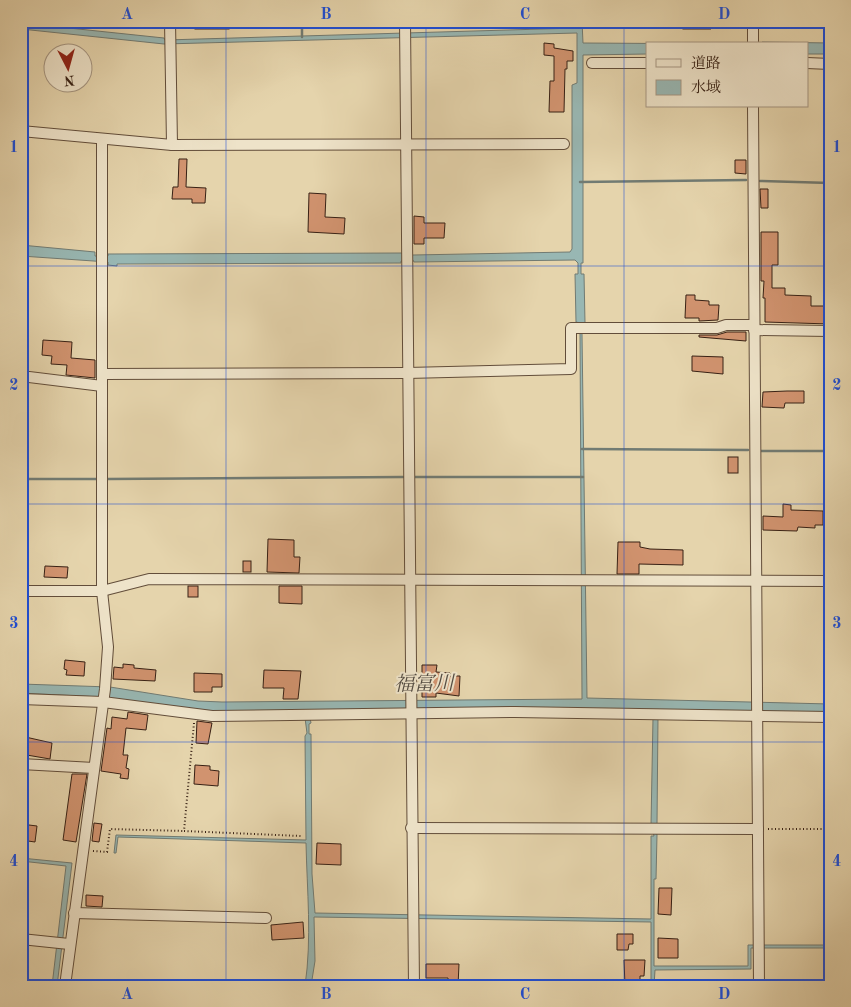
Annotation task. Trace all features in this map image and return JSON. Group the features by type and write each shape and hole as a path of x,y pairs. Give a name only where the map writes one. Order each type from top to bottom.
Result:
{"street":[{"path":"170,21 172,145"},
{"path":"405,21 411,828 414,986"},
{"path":"753,21 753,42"},
{"path":"592,63 646,63"},
{"path":"808,64 830,64"},
{"path":"753,108 759,986"},
{"path":"21,131 172,145 564,144"},
{"path":"64,986 63,944 74,913 104,696 108,647 102,591 102,139"},
{"path":"102,374 408,373 571,369 571,328 716,328 726,325 830,331"},
{"path":"21,376 102,386"},
{"path":"21,591 72,593 102,591 149,580 830,581"},
{"path":"21,699 104,696 212,716 308,715 411,707 830,717"},
{"path":"21,764 94,768"},
{"path":"411,828 758,829"},
{"path":"74,913 266,918"},
{"path":"21,939 63,944"}],"path":[{"path":"184,831 194,714"},
{"path":"83,850 108,852 110,829 301,836"},
{"path":"758,829 830,829"}],"water":[{"path":"577,21 582,21 583,43 646,43 646,54 583,55 583,263 581,263 581,274 584,274 585,323 582,323 582,334 587,698 830,704 830,713 658,717 654,966 748,966 748,945 830,945 830,948 751,948 751,969 655,970 654,986 651,986 651,922 314,917 315,961 311,986 305,986 309,932 306,843 118,837 116,853 114,853 116,835 306,840 305,736 307,733 305,718 195,710 100,697 21,693 21,684 110,687 198,701 222,702 582,699 580,323 576,322 575,274 578,274 578,263 575,260 414,262 413,260 401,261 401,263 117,264 117,266 108,265 108,262 21,256 21,245 95,252 95,256 108,256 108,254 401,253 413,255 570,252 572,249 572,85 577,83 577,33 164,44 21,29 21,23 164,38 165,40 577,28","holes":["655,710 653,718 651,825 654,836 651,836 651,919 315,913 312,874 310,718"]},
{"path":"808,43 830,43 830,54 808,54"},
{"path":"21,858 72,863 57,986 52,986 66,866 21,861"}],"building":[{"path":"195,21 229,21 229,29 195,29"},
{"path":"679,21 712,21 711,29 683,29 679,27"},
{"path":"544,43 554,44 554,48 573,51 573,61 567,61 567,69 565,69 564,112 549,112 550,81 554,81 554,56 544,55"},
{"path":"179,159 187,159 186,187 206,188 205,203 192,203 192,199 172,199 173,187 178,187"},
{"path":"735,160 746,160 746,174 735,173"},
{"path":"760,189 768,189 768,208 761,208"},
{"path":"309,193 326,194 325,217 345,218 344,234 308,232"},
{"path":"414,216 424,217 424,223 445,223 444,238 424,238 424,244 414,244"},
{"path":"761,232 778,232 778,265 772,265 772,288 785,288 785,295 811,296 811,306 830,306 830,324 765,322 764,281 761,281"},
{"path":"686,295 695,295 695,300 709,301 709,305 719,305 718,320 699,321 699,318 685,318"},
{"path":"727,332 746,332 746,341 699,337 699,335 717,335"},
{"path":"43,340 72,342 71,358 95,360 95,378 66,375 67,365 51,364 52,356 42,355"},
{"path":"692,356 723,357 723,374 692,371"},
{"path":"804,391 804,403 785,403 784,408 762,407 763,392"},
{"path":"728,457 738,457 738,473 728,473"},
{"path":"783,504 791,505 791,510 823,511 823,525 815,525 815,528 798,527 797,531 763,530 763,516 783,517"},
{"path":"268,539 294,540 294,557 300,557 299,573 267,572"},
{"path":"618,542 640,542 640,547 650,549 683,550 683,565 639,564 639,574 617,574"},
{"path":"243,561 251,561 251,572 243,572"},
{"path":"45,566 68,567 67,578 44,577"},
{"path":"188,586 198,586 198,597 188,597"},
{"path":"279,586 302,586 302,604 279,603"},
{"path":"65,660 85,662 84,676 66,675 67,670 64,669"},
{"path":"123,664 134,665 134,668 156,670 155,681 113,679 114,667 123,668"},
{"path":"422,665 437,665 436,672 450,673 450,676 460,676 459,696 436,693 436,697 422,697"},
{"path":"264,670 301,671 298,699 283,699 284,688 263,688"},
{"path":"194,673 222,674 222,687 212,687 212,692 194,692"},
{"path":"128,712 148,715 146,730 126,728 123,755 128,755 126,768 129,769 128,779 120,778 121,774 101,771 107,728 111,729 112,717 127,719"},
{"path":"197,721 212,723 208,744 196,743"},
{"path":"21,736 52,743 50,759 21,754"},
{"path":"195,765 210,766 210,770 219,771 218,786 194,784"},
{"path":"72,774 87,774 76,842 63,840"},
{"path":"94,823 102,824 99,842 92,841"},
{"path":"21,824 37,826 35,842 21,840"},
{"path":"317,843 341,844 341,865 316,864"},
{"path":"659,888 672,888 671,915 658,914"},
{"path":"86,895 103,896 102,907 86,906"},
{"path":"303,922 304,938 272,940 271,925"},
{"path":"617,934 633,934 633,944 629,944 628,950 617,950"},
{"path":"658,938 678,939 678,958 658,958"},
{"path":"624,960 645,960 644,976 640,976 640,986 625,986"},
{"path":"426,964 459,964 458,986 448,986 448,978 426,978"}],"waterway":[{"path":"302,21 302,37"},
{"path":"580,182 746,180"},
{"path":"760,181 830,183"},
{"path":"582,449 748,450"},
{"path":"761,451 830,451"},
{"path":"108,479 403,477"},
{"path":"415,477 583,477"},
{"path":"21,479 96,479"}],"water label":[{"name":"福富川","path":"424,683"}]}
